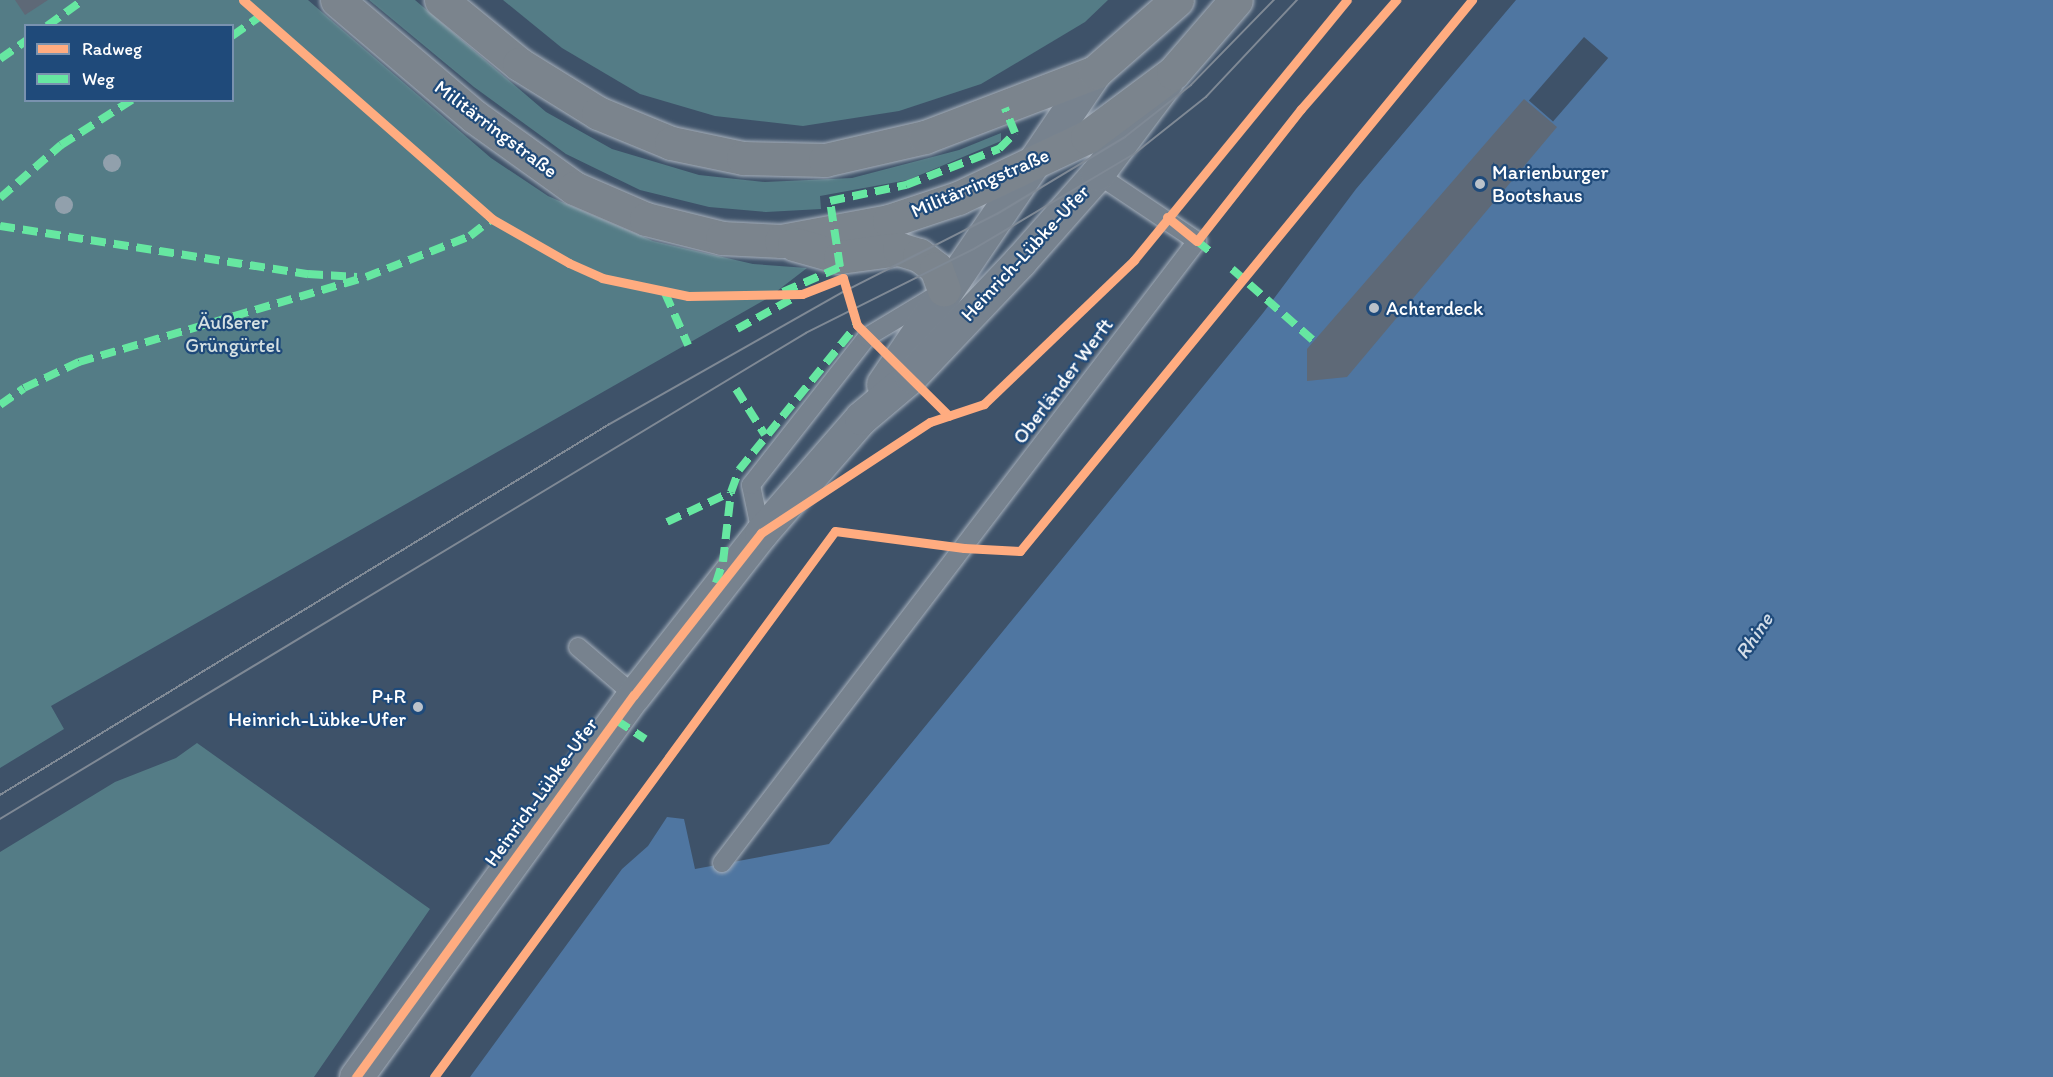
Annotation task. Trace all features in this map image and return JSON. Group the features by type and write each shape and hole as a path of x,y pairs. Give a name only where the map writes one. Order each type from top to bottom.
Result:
{"main road":[{"name":"Militärringstraße","path":"337,0 475,117 574,188 646,219 711,235 781,241 889,221 958,198 1087,137 1173,73 1236,0"},
{"path":"441,0 519,64 598,113 670,143 743,158 825,160 925,137 1095,72 1177,0"},
{"name":"Heinrich-Lübke-Ufer","path":"356,1077 634,695 761,533 861,418 1030,163 1095,72"},
{"name":"Heinrich-Lübke-Ufer","path":"861,418 911,376 1097,174 1173,73"},
{"path":"781,241 840,257 899,249 919,255 936,268 944,291"}],"lane":[{"name":"Oberländer Werft","path":"722,863 1197,241 1097,174"},
{"path":"761,533 751,485 867,337 944,291"},
{"path":"578,647 634,695"}],"green space":[{"name":"Äußerer Grüngürtel","path":"0,0 308,0 491,158 548,196 653,241 753,264 807,268 768,298 51,706 64,729 0,768"},
{"path":"369,0 415,0 546,112 612,149 699,175 765,182 852,178 959,150 1001,133 1001,141 908,180 820,196 821,209 766,212 709,207 640,190 566,154 474,87"},
{"path":"503,0 1108,0 1085,22 981,84 899,111 803,126 715,116 640,94 562,48"},
{"path":"197,743 430,909 314,1077 0,1077 0,852 115,782 176,758"}],"water":[{"name":"Rhine","path":"1516,0 2053,0 2053,1077 470,1077 622,869 648,846 667,817 684,819 695,869 829,844 1263,313 1356,189"}],"pier":[{"path":"1584,37 1608,58 1553,121 1529,100"}],"building":[{"path":"15,0 48,0 25,15"},
{"name":"Marienburger Bootshaus","path":"1524,99 1557,127 1347,377 1307,381 1307,349"}],"tram line":[{"path":"0,795 608,425 847,290 997,214 1125,137 1191,85 1274,0"},
{"path":"0,819 806,333 974,249 1134,154 1206,97 1297,0"}],"marked path":[{"path":"50,24 83,0"},
{"path":"234,35 261,16"},
{"path":"0,59 24,42"},
{"path":"0,198 61,145 129,102"},
{"path":"783,292 840,267 830,201 906,185 999,149 1015,133 1005,108"},
{"path":"0,405 24,388 79,362 366,277 470,236 492,219"},
{"path":"0,226 308,274 357,277"},
{"path":"1199,238 1197,241 1213,254"},
{"path":"1232,269 1314,341"},
{"path":"665,293 688,345"},
{"path":"737,329 797,296"},
{"path":"716,583 723,562 731,492 739,470 857,325"},
{"path":"736,389 765,435"},
{"path":"667,522 731,492"},
{"path":"616,720 645,739"}],"cycle path":[{"path":"243,0 492,219 569,263 602,278 688,296 802,294 843,278 857,325 949,416"},
{"path":"356,1077 634,695 761,533 930,422 984,404 1134,260 1347,0"},
{"path":"1167,217 1197,241 1301,109 1396,0"},
{"path":"434,1077 835,531 964,548 1020,551 1472,0"}],"place":[{"name":"Marienburger Bootshaus","path":"1480,184"},
{"name":"Achterdeck","path":"1374,308"},
{"name":"P+R Heinrich-Lübke-Ufer","path":"418,707"}]}
